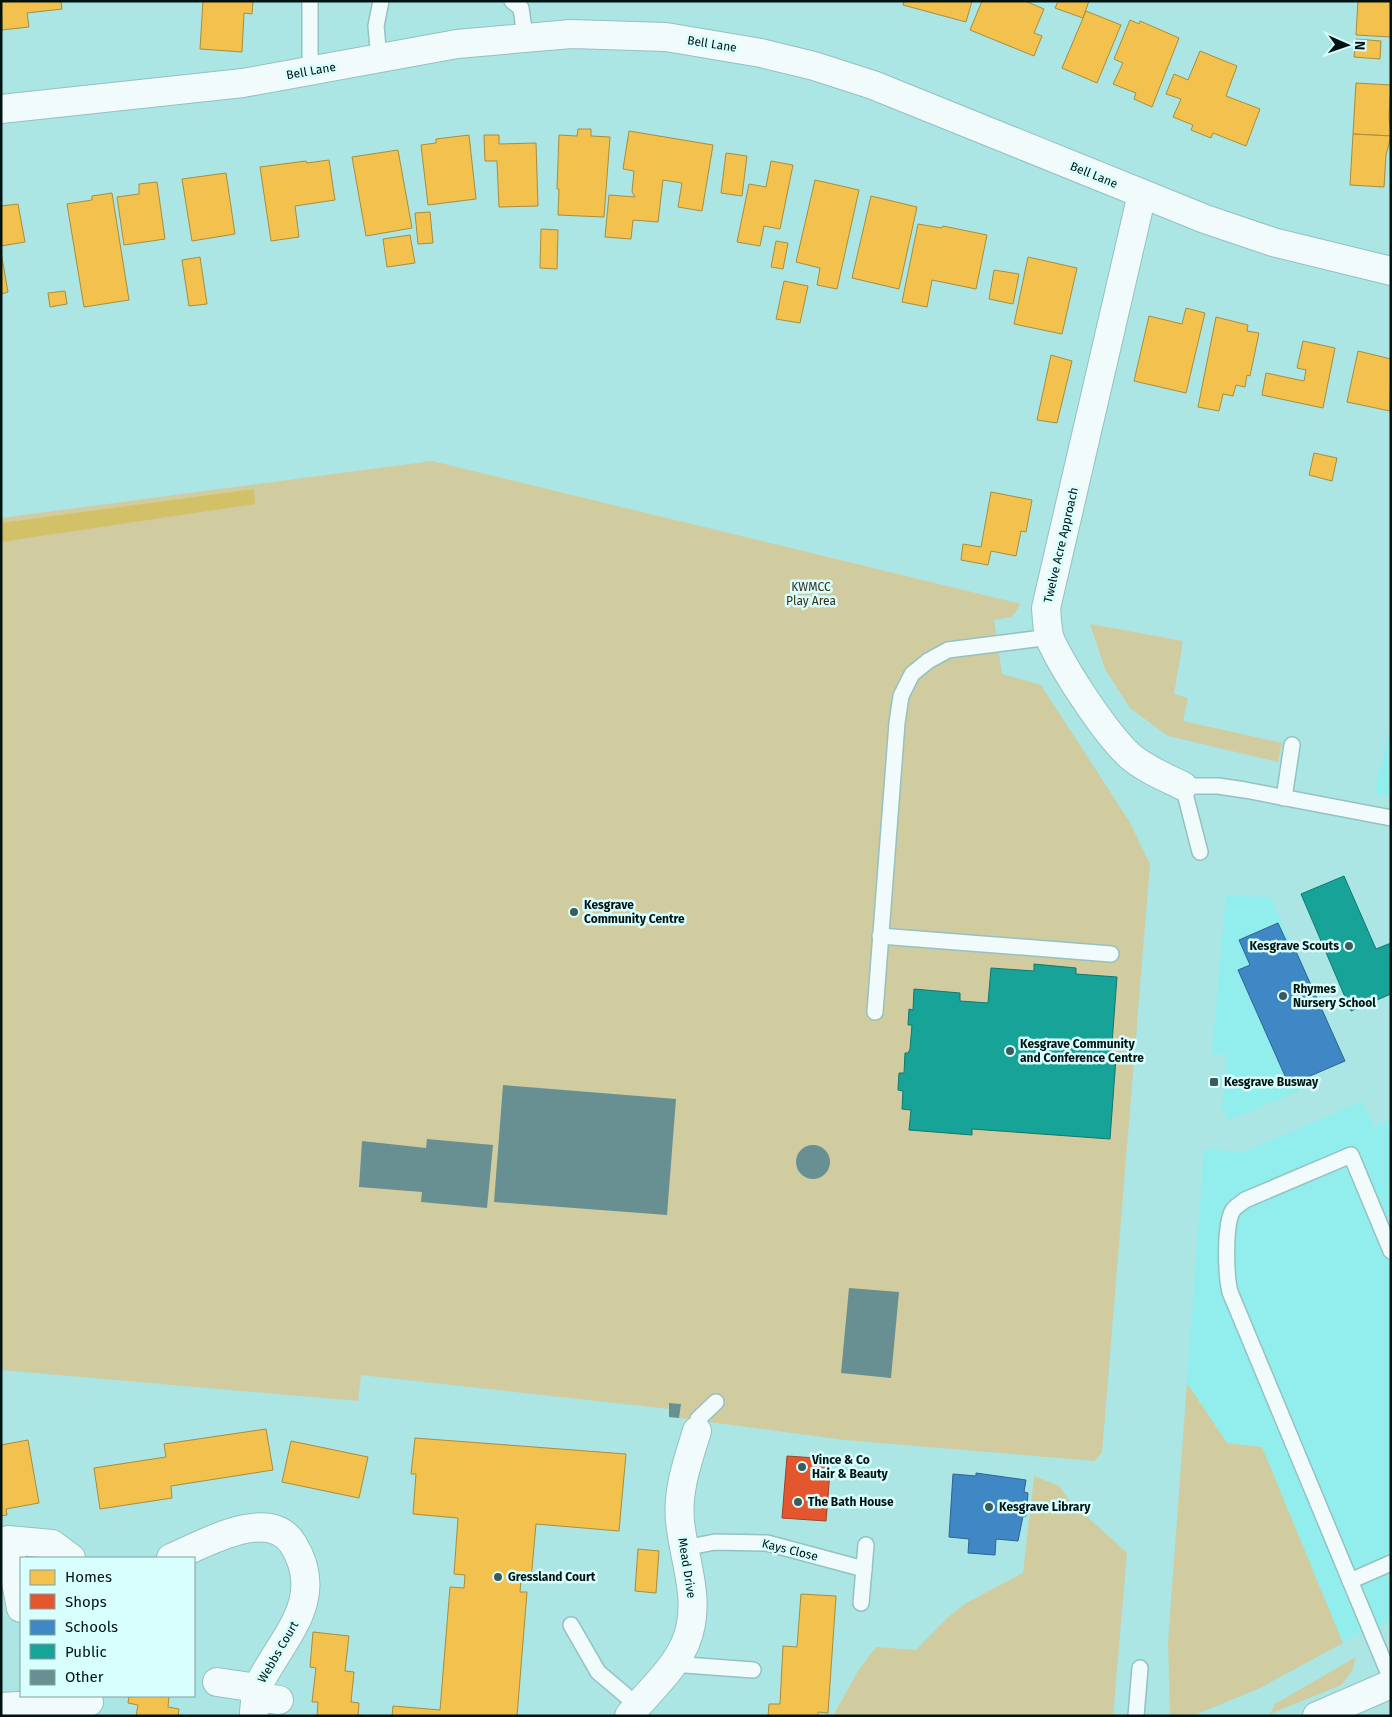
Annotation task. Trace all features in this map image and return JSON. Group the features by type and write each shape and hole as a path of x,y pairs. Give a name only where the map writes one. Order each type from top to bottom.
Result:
{"street":[{"name":"Bell Lane","path":"1,109 181,91 310,72 456,44 571,34 666,37 761,53 814,66 873,86 1205,219 1273,242 1391,271"},
{"name":"Twelve Acre Approach","path":"1142,194 1046,608 1050,637 1078,688 1120,746 1152,771 1183,786"},
{"name":"Mead Drive","path":"633,1710 672,1664 684,1646 690,1628 694,1598 680,1519 682,1483 697,1432"},
{"name":"Webbs Court","path":"173,1557 243,1528 266,1527 287,1536 293,1543 305,1568 306,1596 261,1699 217,1682"},
{"path":"20,1603 8,1540 52,1544 69,1557"},
{"path":"1316,1716 1391,1684"},
{"path":"1,1707 89,1705"}],"lane":[{"path":"310,1 310,72"},
{"path":"380,1 376,26 380,59"},
{"path":"512,1 521,8 525,37"},
{"path":"874,1012 897,723 901,696 912,674 928,661 948,650 1050,637"},
{"path":"1284,798 1292,745"},
{"path":"1183,786 1200,852"},
{"name":"Twelve Acre Approach","path":"1183,786 1218,786 1391,818"},
{"path":"880,936 1112,954"},
{"path":"1391,1251 1351,1155 1245,1200 1234,1210 1229,1221 1227,1271 1230,1292 1391,1679"},
{"path":"697,1432 698,1419 716,1402"},
{"name":"Kays Close","path":"684,1548 715,1542 767,1543 797,1549 845,1566 864,1569"},
{"path":"861,1603 866,1545"},
{"path":"1350,1581 1391,1563"},
{"path":"571,1625 598,1672 633,1710"},
{"path":"672,1664 753,1670"},
{"path":"1136,1716 1140,1668"}],"shaded area":[{"path":"254,489 255,504 1,542 1,523"},
{"path":"1391,725 1391,797 1374,792"},
{"path":"1226,895 1270,897 1345,1061 1301,1080 1304,1089 1229,1120 1222,1109 1226,1055 1212,1054"},
{"path":"1362,1101 1374,1127 1391,1120 1391,1621 1354,1636 1258,1689 1192,1716 1170,1716 1168,1642 1204,1149 1244,1152"}],"green space":[{"name":"Kesgrave Community Centre","path":"432,461 1021,604 1012,617 994,620 1002,674 1041,685 1129,821 1150,864 1102,1453 1094,1461 845,1440 679,1418 681,1404 669,1403 669,1409 361,1375 358,1401 1,1370 1,518"},
{"path":"1090,624 1183,641 1174,694 1188,698 1183,721 1282,743 1278,762 1168,736 1130,708 1105,669"},
{"path":"1187,1383 1227,1443 1262,1447 1343,1643 1258,1689 1192,1716 1170,1716 1168,1642"},
{"path":"1034,1476 1059,1486 1069,1500 1127,1553 1113,1716 833,1716 858,1671 876,1647 916,1650 946,1619 966,1603 1023,1573"},
{"path":"1356,1657 1352,1671 1341,1685 1270,1714 1275,1704"}],"building: Homes":[{"path":"1,1 61,1 62,9 27,13 29,27 2,30"},
{"path":"203,1 253,1 252,14 244,13 242,52 200,49"},
{"path":"904,1 972,1 966,22 903,5"},
{"path":"982,1 1025,1 1044,9 1034,33 1042,36 1034,56 970,30"},
{"path":"1058,1 1089,1 1083,18 1055,8"},
{"path":"1358,1 1391,1 1391,37 1356,35"},
{"path":"1086,11 1121,25 1097,83 1062,68"},
{"path":"1130,20 1139,24 1140,21 1179,38 1152,107 1134,99 1136,93 1113,84 1123,63 1114,59"},
{"path":"1356,39 1381,41 1380,59 1354,57"},
{"path":"1200,51 1237,66 1226,96 1260,109 1246,146 1213,133 1211,138 1191,130 1193,125 1173,117 1181,99 1166,94 1174,74 1188,80"},
{"path":"1356,83 1391,85 1389,117 1391,136 1353,134"},
{"path":"578,129 591,129 591,136 610,137 604,217 558,215 559,135 577,136"},
{"path":"629,131 713,145 702,211 678,207 682,183 663,180 658,222 633,220 631,239 605,237 609,195 635,197 632,192 634,171 623,169"},
{"path":"1353,134 1391,136 1386,155 1384,187 1350,185"},
{"path":"469,135 476,199 428,205 421,145 436,143 436,139"},
{"path":"484,135 499,135 499,144 536,143 538,206 499,207 497,161 485,161"},
{"path":"398,150 412,228 366,236 352,157"},
{"path":"726,153 747,156 742,196 721,193"},
{"path":"329,160 335,200 295,206 299,237 271,241 260,167"},
{"path":"771,161 793,165 780,229 764,226 760,246 737,242 749,184 766,187"},
{"path":"226,173 235,234 192,241 182,179"},
{"path":"815,180 859,190 837,289 817,285 820,268 796,262"},
{"path":"157,182 165,239 124,245 117,197 139,194 139,184"},
{"path":"112,193 129,300 84,307 67,204 92,200 92,196"},
{"path":"871,196 917,207 899,289 852,278"},
{"path":"18,204 25,242 1,246 1,206"},
{"path":"430,212 433,243 418,244 415,213"},
{"path":"918,224 942,228 943,226 987,235 976,289 932,280 927,307 902,302"},
{"path":"541,229 558,230 557,269 540,268"},
{"path":"410,235 415,263 387,267 383,239"},
{"path":"776,241 788,243 783,269 771,267"},
{"path":"1,252 8,292 1,294"},
{"path":"200,257 207,304 189,306 182,260"},
{"path":"1028,257 1077,268 1062,334 1014,324"},
{"path":"994,270 1019,274 1013,304 989,299"},
{"path":"784,281 808,286 800,323 776,319"},
{"path":"65,291 67,304 50,307 48,293"},
{"path":"1186,308 1205,313 1186,393 1134,381 1149,316 1182,324"},
{"path":"1216,317 1248,325 1247,331 1259,333 1250,376 1247,375 1245,387 1236,385 1233,396 1223,394 1219,411 1198,407"},
{"path":"1303,341 1335,348 1323,408 1262,395 1266,373 1304,381 1306,370 1297,368"},
{"path":"1358,351 1391,359 1390,411 1347,402"},
{"path":"1051,355 1072,361 1057,423 1037,420"},
{"path":"1314,453 1337,458 1332,481 1309,475"},
{"path":"991,492 1032,500 1026,532 1021,531 1016,556 991,551 988,565 961,560 963,544 981,547"},
{"path":"266,1429 273,1470 171,1486 172,1498 100,1509 94,1468 166,1457 164,1444"},
{"name":"Gressland Court","path":"415,1438 626,1454 619,1531 536,1524 531,1580 521,1579 520,1592 527,1592 517,1716 392,1716 393,1706 440,1710 450,1587 464,1588 465,1575 454,1574 458,1518 413,1514 416,1474 411,1474"},
{"path":"28,1440 39,1503 6,1509 7,1515 1,1516 1,1445"},
{"path":"291,1441 368,1457 359,1498 282,1482"},
{"path":"638,1549 659,1551 656,1593 635,1591"},
{"path":"801,1594 836,1596 828,1713 818,1712 818,1716 768,1716 769,1704 780,1704 783,1646 797,1647"},
{"path":"313,1632 349,1636 345,1671 354,1672 351,1702 359,1703 358,1716 317,1716 318,1702 312,1702 316,1668 310,1667"},
{"path":"129,1697 169,1697 168,1707 179,1709 178,1716 136,1716 138,1705 128,1703"}],"building: Shops":[{"path":"787,1456 831,1459 826,1521 782,1518"}],"building: Schools":[{"name":"Rhymes Nursery School","path":"1278,923 1290,949 1294,947 1345,1061 1289,1085 1238,970 1250,965 1239,940"},
{"name":"Kesgrave Library","path":"976,1473 1026,1480 1024,1492 1028,1493 1026,1516 1023,1516 1018,1541 996,1539 995,1555 968,1553 969,1539 949,1537 953,1474 976,1476"}],"building: Public":[{"name":"Kesgrave Scouts","path":"1344,876 1376,949 1391,943 1391,994 1351,1011 1301,894"},
{"name":"Kesgrave Community and Conference Centre","path":"1034,964 1076,968 1076,974 1117,977 1111,1057 1116,1058 1110,1139 972,1129 972,1135 909,1130 911,1110 902,1109 903,1091 898,1090 899,1073 904,1073 905,1053 908,1053 910,1049 912,1025 908,1025 909,1009 913,1010 914,989 960,993 960,1001 988,1003 991,968 1034,971"}],"building: Other":[{"path":"503,1085 676,1099 667,1215 494,1202"},
{"path":"427,1139 493,1145 487,1208 421,1202 422,1192 359,1187 362,1141 426,1148"},
{"path":"813,1145 820,1146 825,1150 829,1155 829,1169 825,1174 820,1178 813,1179 806,1178 801,1174 797,1169 796,1162 797,1155 801,1150 806,1146"},
{"path":"849,1288 899,1292 891,1378 841,1373"},
{"path":"669,1403 681,1404 679,1418 669,1417"}],"place":[{"name":"Kesgrave Community Centre","path":"574,912"},
{"name":"Kesgrave Scouts","path":"1349,946"},
{"name":"Rhymes Nursery School","path":"1283,996"},
{"name":"Kesgrave Community and Conference Centre","path":"1010,1051"},
{"name":"Kesgrave Busway","path":"1214,1082"},
{"name":"Vince & Co Hair & Beauty","path":"802,1467"},
{"name":"The Bath House","path":"798,1502"},
{"name":"Kesgrave Library","path":"989,1507"},
{"name":"Gressland Court","path":"498,1577"}],"park label":[{"name":"KWMCC Play Area","path":"811,594"}]}
